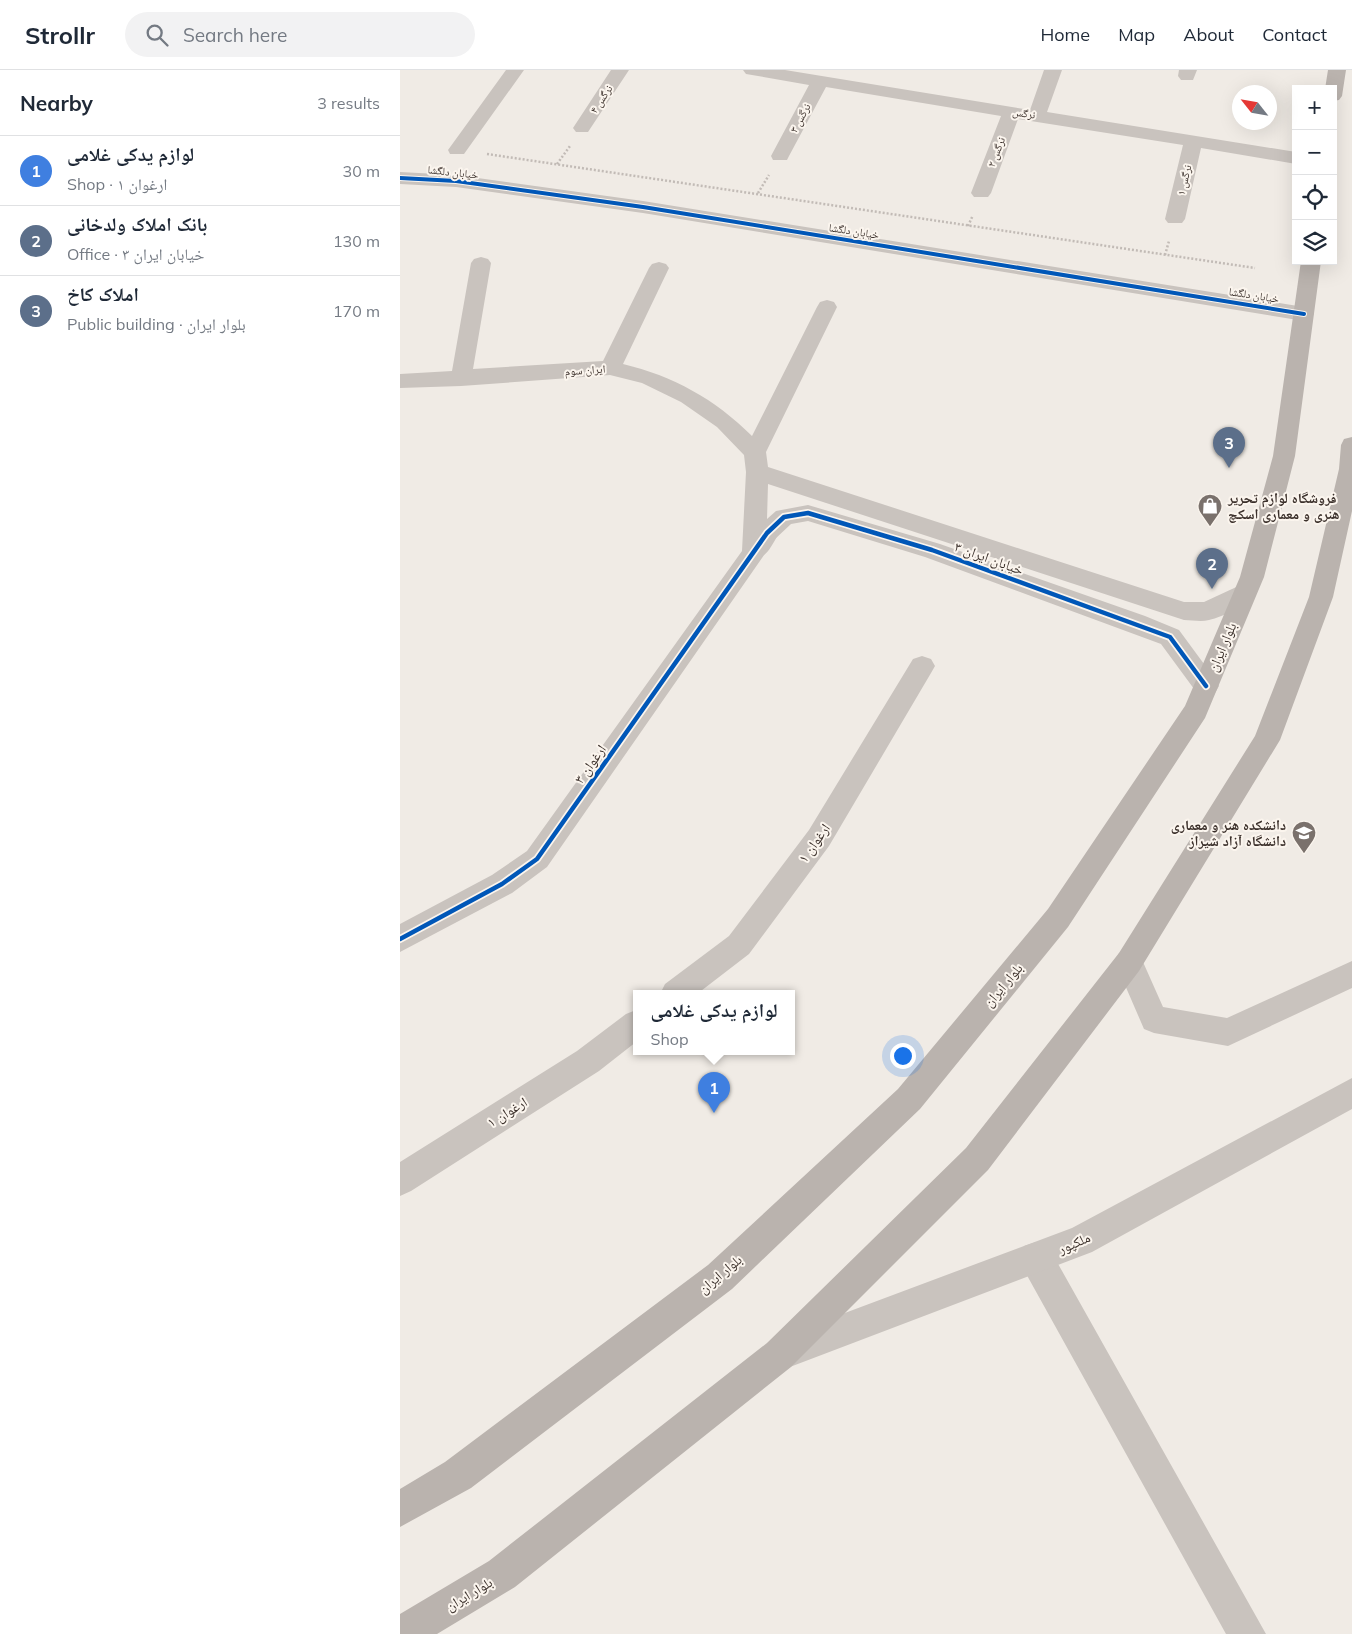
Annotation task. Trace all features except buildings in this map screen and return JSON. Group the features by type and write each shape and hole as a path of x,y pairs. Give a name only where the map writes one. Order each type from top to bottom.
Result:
{"main road":[{"path":"1335,85 1337,70"},
{"name":"بلوار ایران","path":"400,1508 458,1475 720,1277 909,1099 1058,918 1196,711 1252,577 1284,456 1310,265"},
{"name":"بلوار ایران","path":"402,1634 502,1574 778,1355 977,1159 1129,962 1267,740 1321,597 1350,469 1352,445"}],"street":[{"path":"457,150 515,70"},
{"name":"نرگس ۴","path":"582,128 620,70"},
{"name":"نرگس","path":"752,70 1292,157"},
{"path":"1037,115 1053,70"},
{"name":"نرگس ۳","path":"780,156 820,81"},
{"name":"نرگس ۲","path":"980,193 1012,111"},
{"name":"نرگس ۱","path":"1175,219 1193,141"},
{"name":"خیابان دلگشا","path":"400,178 456,181 643,207 1304,314"},
{"path":"461,379 481,263"},
{"path":"610,368 659,268"},
{"path":"760,543 756,462 827,307"},
{"name":"ایران سوم","path":"400,381 461,379 610,368 648,377 689,397 725,422 756,462"},
{"name":"خیابان ایران ۳","path":"756,462 1184,611 1207,611 1246,592"},
{"name":"خیابان ایران ۳","path":"760,543 784,517 808,513 932,550 1170,637 1206,686"},
{"name":"ارغوان ۳","path":"400,939 502,884 537,859 760,543"},
{"name":"ارغوان ۱","path":"680,990 739,945 819,838 922,666"},
{"path":"1129,962 1154,1019 1228,1032 1352,974"},
{"name":"ارغوان ۱","path":"400,1180 588,1061 633,1026"},
{"name":"ملکپور","path":"778,1355 1081,1241 1352,1093"},
{"path":"1036,1258 1247,1634"}],"path":[{"path":"457,150 1255,268"}],"cycle path":[{"path":"400,178 456,181 643,207 1304,314"},
{"path":"400,939 502,884 537,859 767,533 784,517 808,513 932,550 1136,623 1170,637 1206,686"}],"place":[{"name":"املاک کاخ","path":"1229,468"},
{"name":"فروشگاه لوازم تحریر هنری و معماری اسکچ","path":"1210,527"},
{"name":"بانک املاک ولدخانی","path":"1212,589"},
{"name":"دانشکده هنر و معماری دانشگاه آزاد شیراز","path":"1304,854"},
{"name":"لوازم یدکی غلامی","path":"714,1113"}]}
